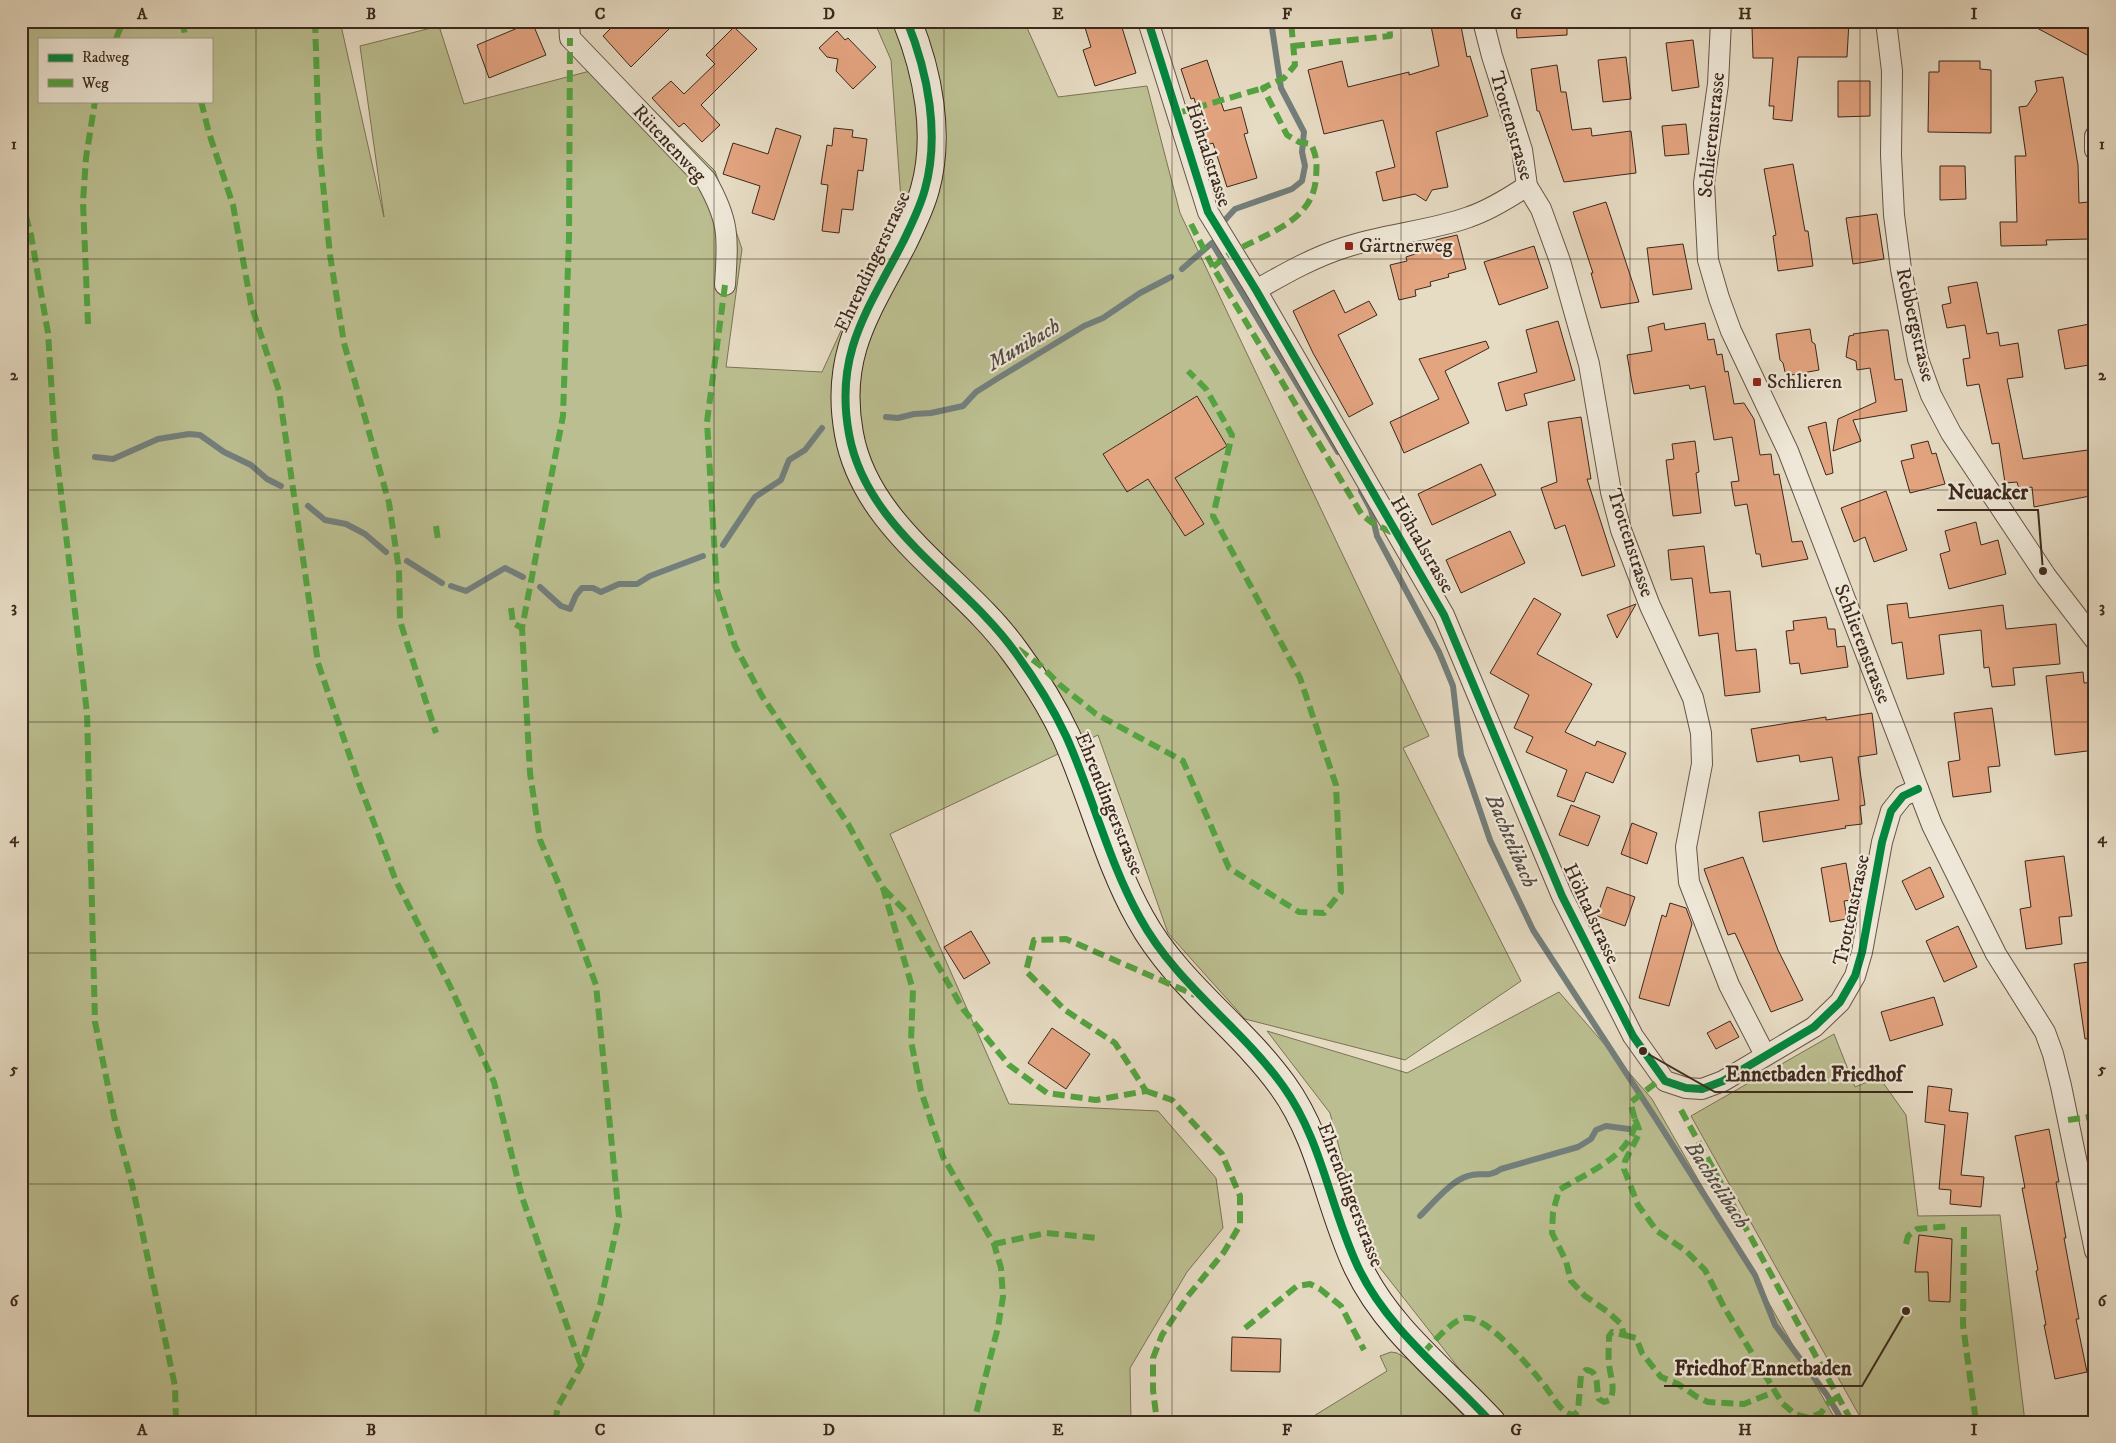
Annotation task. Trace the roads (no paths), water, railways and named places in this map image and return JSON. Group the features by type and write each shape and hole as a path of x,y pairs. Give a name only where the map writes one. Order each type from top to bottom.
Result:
{"main road":[{"name":"Ehrendingerstrasse","path":"906,21 924,73 931,113 931,150 926,188 913,222 867,308 850,354 845,389 846,407 849,437 857,462 869,489 900,532 991,622 1032,676 1066,737 1126,891 1152,938 1172,967 1259,1058 1284,1088 1302,1118 1314,1146 1345,1238 1360,1271 1398,1328 1491,1422"}],"street":[{"name":"Rütenenweg","path":"569,21 570,38 706,180 719,204 728,241 725,285"},
{"name":"Höhtalstrasse","path":"1148,21 1208,212 1256,290 1444,615 1562,896 1633,1036 1658,1073 1671,1085"},
{"name":"Trottenstrasse","path":"1483,21 1492,56 1522,150 1527,186 1541,209 1560,261 1589,364 1611,492 1621,530 1637,576 1693,698 1698,716 1702,764 1686,847 1689,882 1729,985 1765,1055"},
{"name":"Schlierenstrasse","path":"1721,21 1718,84 1704,183 1708,260 1719,298 1732,331 1788,451 1932,825 1996,954 2045,1032 2061,1086 2095,1251"},
{"name":"Rebbergstrasse","path":"1886,21 1892,72 1891,155 1894,215 1902,278 1918,359 1931,395 1951,433 2046,576 2095,640"},
{"path":"2095,136 2095,150"},
{"path":"1256,290 1325,254 1349,246 1468,218 1527,186"},
{"name":"Trottenstrasse","path":"1671,1085 1702,1089 1723,1081 1814,1027 1840,1002 1849,989 1862,952 1882,842 1891,811 1903,796 1918,789"}],"waterway":[{"name":"Bachtelibach","path":"1225,220 1235,209 1292,189 1302,181 1305,166 1302,152 1304,132 1281,88 1271,21"},
{"name":"Bachtelibach","path":"1182,269 1212,243 1338,452"},
{"name":"Munibach","path":"886,417 898,418 963,406 976,392 995,380 1084,326 1103,318 1140,293 1171,277"},
{"name":"Munibach","path":"723,545 755,497 781,480 789,460 805,450 822,428"},
{"name":"Munibach","path":"95,457 113,459 158,439 189,434 200,435 224,452 251,465 267,479 281,486"},
{"name":"Bachtelibach","path":"1361,491 1371,510 1377,536 1439,652 1453,686 1461,755 1490,840 1533,930 1755,1275 1775,1325 1827,1395 1843,1422"},
{"name":"Munibach","path":"308,506 325,520 346,524 365,534 386,552"},
{"name":"Munibach","path":"540,587 561,606 570,609 576,595 582,588 593,588 601,592 619,584 637,584 650,576 703,556"},
{"name":"Munibach","path":"407,561 442,583"},
{"name":"Munibach","path":"451,586 466,591 505,568 523,577"},
{"path":"1420,1216 1442,1193 1462,1178 1473,1175 1492,1174 1501,1169 1578,1147 1591,1139 1596,1130 1606,1126 1629,1129"}],"place":[{"name":"Gärtnerweg","path":"1349,246"},
{"name":"Schlieren","path":"1757,382"},
{"name":"Neuacker","path":"2043,571"},
{"name":"Ennetbaden Friedhof","path":"1643,1051"},
{"name":"Friedhof Ennetbaden","path":"1906,1311"}]}
